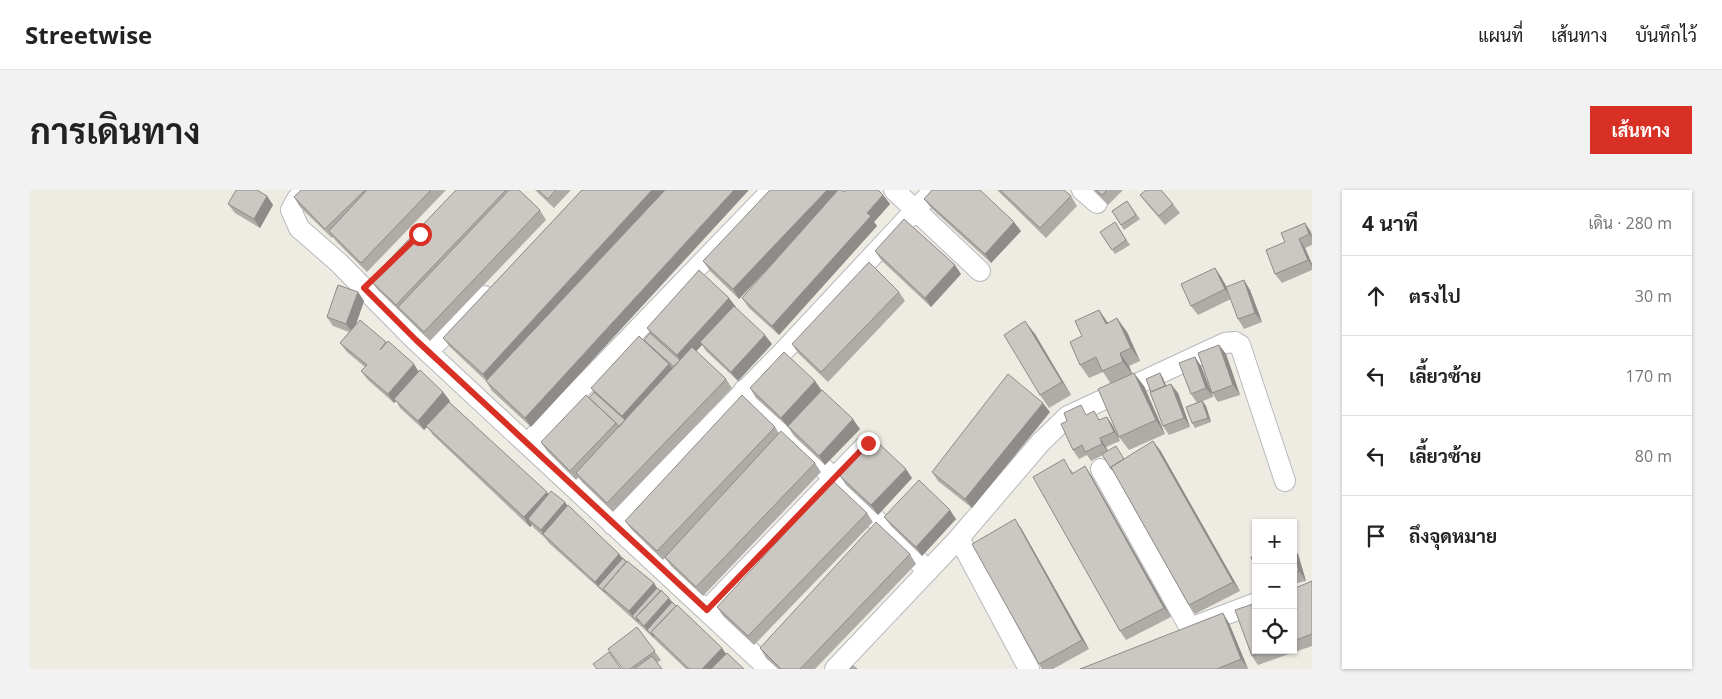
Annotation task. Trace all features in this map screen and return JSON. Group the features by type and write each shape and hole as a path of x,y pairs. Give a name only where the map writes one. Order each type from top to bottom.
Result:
{"street":[{"path":"307,190 297,199 291,210 299,228 371,281 428,351 769,669"},
{"path":"528,443 772,190"},
{"path":"894,190 980,271"},
{"path":"613,525 934,190"},
{"path":"428,351 497,283"},
{"path":"835,669 959,538 1041,442 1068,416 1225,342 1235,342 1240,345 1285,481"},
{"path":"744,390 928,571"},
{"path":"707,610 832,478 868,443"},
{"path":"1101,470 1181,632 1252,605"},
{"path":"959,538 1029,669"}],"building":[{"path":"236,190 257,190 267,196 254,219 228,204"},
{"path":"301,190 365,190 325,229 294,197"},
{"path":"367,190 431,190 361,263 329,231"},
{"path":"456,190 506,190 396,305 370,280"},
{"path":"509,190 519,190 540,210 424,332 398,307"},
{"path":"538,190 556,190 548,199"},
{"path":"582,190 652,190 483,374 443,338"},
{"path":"665,190 734,190 525,418 486,381"},
{"path":"770,190 827,190 733,289 703,261"},
{"path":"838,190 844,192 845,190 878,190 883,195 867,213 871,216 772,326 742,298"},
{"path":"932,190 980,190 1014,222 985,254 924,199"},
{"path":"1000,190 1064,190 1071,196 1040,228"},
{"path":"1096,190 1107,190 1102,195"},
{"path":"1146,190 1161,190 1173,204 1159,216 1140,195"},
{"path":"1127,201 1136,215 1121,225 1112,211"},
{"path":"904,219 955,265 925,298 875,251"},
{"path":"1115,222 1126,240 1112,250 1100,232"},
{"path":"1305,223 1309,234 1299,239 1308,260 1275,274 1266,250 1285,242 1281,233"},
{"path":"869,262 899,292 821,372 792,344"},
{"path":"1215,268 1225,289 1191,306 1181,284"},
{"path":"699,270 729,298 677,355 647,328"},
{"path":"1244,280 1255,313 1238,319 1226,287"},
{"path":"338,285 358,292 346,324 327,317"},
{"path":"734,306 765,335 731,372 700,342"},
{"path":"1099,310 1106,324 1117,318 1131,348 1120,353 1123,362 1102,371 1096,357 1080,365 1070,342 1082,336 1075,321"},
{"path":"360,320 386,342 380,350 388,341 414,364 388,394 361,371 367,365 340,343"},
{"path":"1025,321 1062,382 1040,395 1004,335"},
{"path":"650,333 680,360 674,367 644,340"},
{"path":"639,336 669,364 622,416 591,388"},
{"path":"1219,345 1233,385 1212,393 1198,353"},
{"path":"692,347 726,379 607,503 576,473"},
{"path":"784,352 815,381 781,418 750,388"},
{"path":"1195,357 1206,388 1191,394 1179,363"},
{"path":"420,370 443,392 418,421 394,399"},
{"path":"1134,373 1156,420 1119,437 1098,389"},
{"path":"1160,373 1165,386 1151,392 1146,379"},
{"path":"1008,374 1043,403 965,499 932,472"},
{"path":"1171,384 1184,418 1163,426 1150,392"},
{"path":"822,390 853,419 819,456 788,426"},
{"path":"594,392 625,420 619,427 589,398"},
{"path":"586,395 616,423 570,471 541,442"},
{"path":"742,395 775,427 657,551 625,521"},
{"path":"1202,401 1208,418 1192,423 1186,407"},
{"path":"449,402 547,492 524,517 426,426"},
{"path":"1081,405 1086,415 1094,411 1099,420 1107,417 1114,432 1100,438 1102,444 1085,452 1082,445 1073,450 1061,424 1067,421 1064,413"},
{"path":"781,431 815,463 696,587 665,557"},
{"path":"874,439 906,469 871,505 840,476"},
{"path":"1153,441 1233,582 1189,605 1111,467"},
{"path":"1116,446 1124,459 1111,467 1111,469 1102,454"},
{"path":"1064,459 1072,474 1085,466 1164,608 1120,631 1033,477"},
{"path":"919,480 950,510 916,547 884,517"},
{"path":"833,481 867,513 748,636 717,607"},
{"path":"551,491 565,502 541,530 528,519"},
{"path":"568,505 619,554 595,582 543,534"},
{"path":"1015,519 1082,640 1039,664 972,544"},
{"path":"876,522 910,554 800,669 781,669 760,648"},
{"path":"623,558 626,562 603,589 606,593 598,586"},
{"path":"627,561 654,583 629,611 603,589"},
{"path":"1312,581 1312,634 1297,640 1297,609 1297,587"},
{"path":"657,588 661,591 636,617 639,622 632,616"},
{"path":"661,590 669,598 644,626 636,617"},
{"path":"672,602 676,606 651,632 654,637 647,630"},
{"path":"1252,604 1252,654 1257,654 1252,656 1235,610"},
{"path":"677,605 722,648 702,669 689,669 651,632"},
{"path":"1223,613 1241,659 1217,669 1080,669"},
{"path":"637,627 655,651 630,669 623,669 608,649"},
{"path":"609,652 621,669 597,669 593,664"},
{"path":"727,653 744,669 711,669"},
{"path":"652,656 662,669 634,669"}],"route":[{"path":"420,234 364,288 416,340 506,422 613,525 707,610 832,478 868,443"}]}
